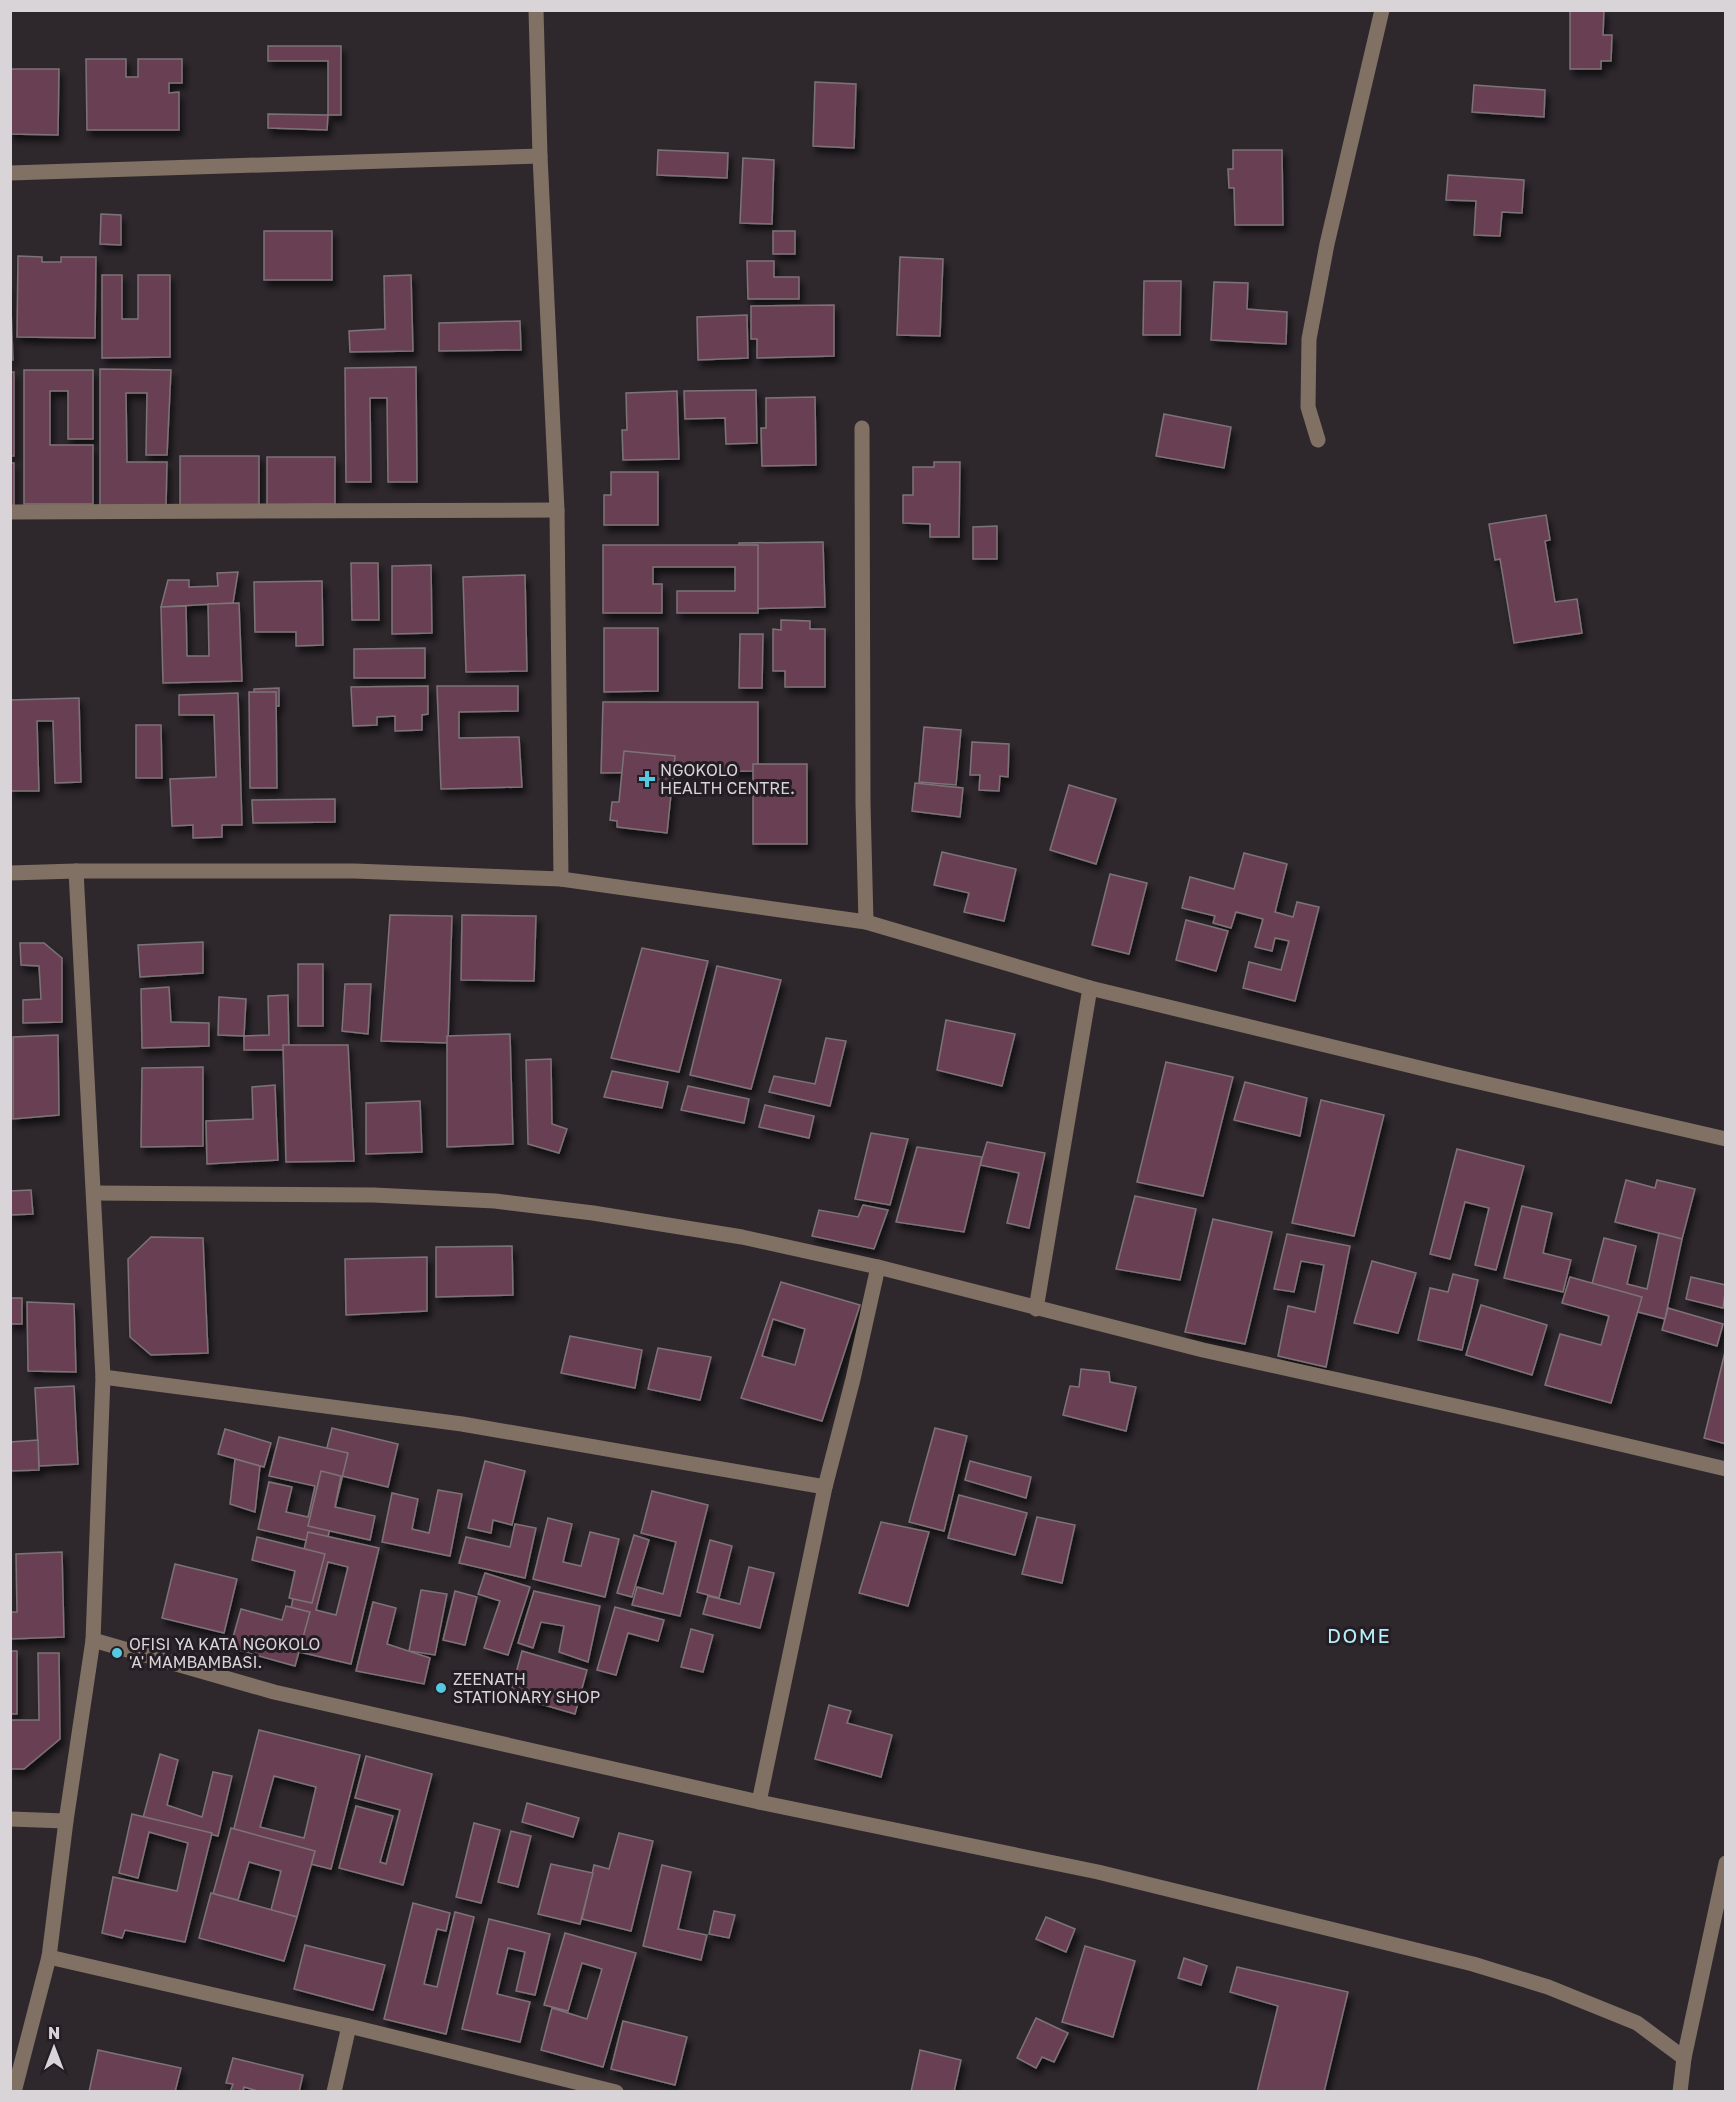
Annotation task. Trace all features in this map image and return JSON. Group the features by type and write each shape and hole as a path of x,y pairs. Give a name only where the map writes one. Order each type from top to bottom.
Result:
{"street":[{"path":"536,10 540,156 557,510 561,879"},
{"path":"1318,440 1308,407 1309,339 1327,244 1382,10"},
{"path":"10,173 540,156"},
{"path":"862,428 863,804 866,922"},
{"path":"10,512 557,510"},
{"path":"14,2091 49,1957 66,1821 93,1640 103,1377 95,1193 76,871"},
{"path":"10,873 354,871 561,879 866,922 1090,988 1452,1076 1725,1139"},
{"path":"1036,1309 1090,988"},
{"path":"95,1193 374,1194 495,1201 742,1237 878,1267 1214,1353 1512,1418 1725,1469"},
{"path":"759,1802 825,1487 853,1379 878,1267"},
{"path":"103,1377 462,1424 825,1487"},
{"path":"93,1640 274,1692 759,1802 1098,1872 1473,1964 1548,1987 1637,2023 1684,2058"},
{"path":"10,1819 66,1821"},
{"path":"1680,2091 1684,2058 1725,1863"},
{"path":"49,1957 349,2026 616,2091"},
{"path":"334,2091 349,2026"}],"building":[{"path":"1570,10 1604,10 1603,35 1612,35 1611,61 1601,61 1601,69 1570,69"},
{"path":"268,46 341,46 341,115 328,115 328,61 268,61"},
{"path":"86,59 126,59 126,77 138,77 138,59 182,59 182,83 169,83 169,93 179,92 179,130 87,130"},
{"path":"10,69 59,69 58,135 10,134"},
{"path":"815,82 856,84 854,148 813,146"},
{"path":"1474,85 1545,90 1544,117 1472,112"},
{"path":"268,114 328,115 327,130 268,128"},
{"path":"658,150 728,153 727,178 657,175"},
{"path":"1233,150 1282,150 1283,225 1235,225 1234,188 1229,188 1228,169 1233,169"},
{"path":"743,158 774,160 772,224 740,223"},
{"path":"1448,175 1524,180 1522,213 1502,212 1500,236 1474,235 1476,201 1446,200"},
{"path":"101,214 121,215 121,245 100,244"},
{"path":"264,231 332,231 332,280 264,280"},
{"path":"773,231 795,231 795,254 773,254"},
{"path":"18,256 42,257 42,262 61,262 61,257 96,257 95,338 17,337"},
{"path":"900,257 943,259 940,336 897,335"},
{"path":"747,261 774,261 774,277 799,277 799,299 748,299"},
{"path":"102,275 122,275 122,319 138,319 138,275 170,275 170,357 102,358"},
{"path":"411,275 413,351 350,352 349,331 385,329 384,276"},
{"path":"1144,281 1181,281 1180,335 1143,335"},
{"path":"1214,282 1248,283 1247,309 1287,312 1286,344 1211,340"},
{"path":"10,284 13,360 10,360"},
{"path":"834,305 834,356 757,358 757,339 751,339 751,306"},
{"path":"747,315 748,358 698,360 697,317"},
{"path":"520,321 521,350 439,351 439,323"},
{"path":"416,367 417,482 388,482 387,398 370,398 371,482 346,482 345,368"},
{"path":"100,369 171,370 167,455 146,455 147,393 126,393 127,462 167,462 166,507 100,506"},
{"path":"24,370 93,370 93,439 68,439 68,391 50,391 50,445 93,445 93,504 24,504"},
{"path":"10,372 14,372 14,456 10,456"},
{"path":"756,390 757,443 726,444 725,418 685,419 684,391"},
{"path":"677,391 679,459 623,460 622,430 627,430 626,393"},
{"path":"815,397 816,465 762,466 761,428 766,428 766,398"},
{"path":"1164,414 1231,427 1224,468 1156,456"},
{"path":"180,456 259,456 259,505 180,505"},
{"path":"267,457 335,457 335,504 267,505"},
{"path":"934,462 960,462 959,537 930,537 930,524 903,523 903,495 913,495 913,467 934,467"},
{"path":"10,463 14,463 14,506 10,506"},
{"path":"611,472 658,472 658,525 604,525 604,495 611,495"},
{"path":"1546,515 1550,540 1545,541 1555,602 1577,599 1582,633 1514,643 1500,559 1495,560 1489,524"},
{"path":"997,526 997,559 973,559 973,527"},
{"path":"823,542 825,607 740,609 739,543"},
{"path":"603,545 758,545 758,613 677,613 677,591 735,591 735,567 653,567 653,584 662,584 662,613 603,613"},
{"path":"351,563 378,563 379,620 352,620"},
{"path":"431,565 432,633 392,634 392,566"},
{"path":"238,572 233,603 161,607 168,580 189,580 189,587 218,586 217,573"},
{"path":"525,575 527,671 466,672 463,577"},
{"path":"322,581 323,645 296,646 296,632 255,632 254,582"},
{"path":"239,603 242,681 163,683 161,607 186,606 187,656 209,656 208,604"},
{"path":"781,620 810,621 810,629 825,629 825,687 785,687 785,671 773,671 773,629 781,630"},
{"path":"604,628 658,628 658,691 604,692"},
{"path":"740,634 763,634 762,688 739,688"},
{"path":"425,648 425,678 354,678 354,649"},
{"path":"428,686 428,714 422,715 422,730 395,731 395,716 377,717 377,725 353,726 351,687"},
{"path":"437,686 518,686 518,711 459,712 459,738 519,737 522,787 441,789"},
{"path":"279,688 279,706 254,706 254,689"},
{"path":"249,692 276,692 277,788 250,788"},
{"path":"238,693 242,825 222,825 222,837 193,838 193,825 172,826 170,779 216,777 214,715 179,715 179,695"},
{"path":"79,698 81,782 55,783 53,721 37,721 39,791 11,791 10,700"},
{"path":"603,702 758,702 758,771 601,773"},
{"path":"136,725 161,725 162,778 136,778"},
{"path":"924,727 961,730 956,785 919,782"},
{"path":"972,742 1009,744 1008,777 1000,776 999,791 979,790 980,775 970,775"},
{"name":"NGOKOLO HEALTH CENTRE.","path":"624,751 675,756 667,833 617,827 617,821 610,820 612,802 619,802"},
{"path":"753,764 807,764 807,844 753,844"},
{"path":"915,783 963,788 960,817 912,811"},
{"path":"1069,785 1116,799 1096,864 1050,850"},
{"path":"335,799 335,822 253,823 252,800"},
{"path":"942,852 1016,869 1004,921 964,912 969,893 934,885"},
{"path":"1244,853 1287,864 1275,912 1293,917 1297,902 1319,907 1295,1001 1243,988 1249,962 1281,970 1289,941 1275,938 1272,951 1255,947 1263,919 1236,912 1231,928 1213,923 1215,916 1182,908 1190,877 1234,889"},
{"path":"1110,874 1147,883 1129,954 1092,945"},
{"path":"390,915 452,916 448,1043 381,1041"},
{"path":"462,915 536,916 534,981 461,980"},
{"path":"1186,920 1228,931 1216,971 1176,960"},
{"path":"203,942 203,973 140,977 138,945"},
{"path":"20,943 44,943 62,958 62,1022 23,1023 23,1000 41,999 39,966 21,965"},
{"path":"642,948 708,961 679,1072 611,1058"},
{"path":"298,964 323,964 323,1026 298,1026"},
{"path":"717,966 781,980 751,1089 690,1075"},
{"path":"345,984 371,984 368,1034 342,1031"},
{"path":"169,987 171,1022 209,1023 209,1046 142,1048 141,989"},
{"path":"288,995 289,1050 244,1050 244,1036 269,1035 268,996"},
{"path":"219,997 246,999 244,1036 218,1035"},
{"path":"946,1020 1015,1034 1002,1086 937,1070"},
{"path":"510,1034 513,1144 447,1147 447,1036"},
{"path":"58,1035 59,1115 13,1119 13,1037"},
{"path":"826,1038 846,1041 830,1106 769,1092 774,1076 815,1084"},
{"path":"283,1045 348,1045 354,1161 286,1162"},
{"path":"551,1059 552,1124 567,1129 559,1153 528,1144 526,1060"},
{"path":"1166,1062 1233,1077 1203,1196 1137,1182"},
{"path":"203,1067 203,1146 141,1147 142,1068"},
{"path":"612,1071 668,1082 662,1108 604,1097"},
{"path":"1245,1082 1307,1098 1300,1136 1234,1120"},
{"path":"275,1085 278,1160 207,1164 206,1121 253,1119 252,1087"},
{"path":"688,1086 749,1099 744,1123 681,1110"},
{"path":"1321,1100 1384,1115 1354,1236 1292,1223"},
{"path":"420,1101 422,1152 366,1154 366,1103"},
{"path":"765,1105 814,1116 809,1138 759,1127"},
{"path":"871,1133 908,1139 890,1205 855,1199"},
{"path":"987,1142 1045,1153 1029,1228 1007,1223 1019,1173 980,1165"},
{"path":"917,1147 982,1157 964,1232 896,1222"},
{"path":"1457,1149 1524,1166 1496,1270 1475,1265 1489,1208 1465,1202 1450,1259 1430,1254"},
{"path":"1626,1180 1655,1188 1657,1180 1695,1189 1682,1239 1615,1222"},
{"path":"31,1190 33,1214 10,1215 10,1191"},
{"path":"1135,1196 1196,1209 1180,1280 1116,1269"},
{"path":"863,1205 888,1210 874,1249 812,1236 819,1210 858,1217"},
{"path":"1522,1206 1552,1213 1543,1253 1571,1260 1563,1292 1504,1278"},
{"path":"1213,1219 1272,1232 1245,1344 1185,1332"},
{"path":"1659,1233 1682,1239 1665,1319 1588,1299 1604,1238 1636,1246 1627,1284 1647,1289"},
{"path":"1287,1234 1350,1246 1326,1367 1278,1356 1288,1306 1315,1312 1324,1265 1301,1261 1294,1292 1274,1289"},
{"path":"151,1237 203,1238 208,1353 151,1355 130,1337 128,1259"},
{"path":"512,1246 513,1295 436,1297 436,1247"},
{"path":"427,1257 427,1311 346,1315 345,1259"},
{"path":"1372,1261 1416,1273 1398,1333 1354,1323"},
{"path":"1453,1274 1478,1280 1462,1350 1418,1340 1430,1288 1448,1292"},
{"path":"1570,1277 1642,1297 1611,1403 1545,1385 1560,1334 1601,1345 1609,1316 1562,1303"},
{"path":"1691,1277 1726,1285 1723,1308 1686,1299"},
{"path":"781,1282 860,1305 822,1421 741,1398","holes":["773,1319 805,1329 795,1365 762,1356"]},
{"path":"10,1298 22,1298 22,1324 10,1324"},
{"path":"27,1302 74,1304 76,1372 28,1371"},
{"path":"1481,1305 1547,1325 1532,1375 1466,1355"},
{"path":"1668,1308 1723,1324 1717,1346 1662,1330"},
{"path":"570,1336 642,1350 635,1388 561,1373"},
{"path":"658,1348 711,1357 700,1400 648,1389"},
{"path":"1726,1348 1726,1444 1704,1438"},
{"path":"1081,1369 1109,1372 1110,1382 1136,1387 1126,1431 1063,1415 1070,1386 1079,1387"},
{"path":"74,1386 78,1464 39,1466 35,1388"},
{"path":"332,1428 398,1444 388,1487 321,1471"},
{"path":"935,1428 967,1436 944,1531 909,1522"},
{"path":"225,1429 271,1443 264,1467 218,1454"},
{"path":"279,1437 348,1453 326,1545 258,1529 269,1482 292,1487 286,1512 308,1517 315,1486 269,1476"},
{"path":"38,1440 39,1470 10,1471 10,1442"},
{"path":"235,1459 260,1466 255,1512 230,1504"},
{"path":"485,1461 525,1471 512,1525 493,1520 491,1533 468,1528"},
{"path":"970,1461 1031,1477 1026,1498 965,1480"},
{"path":"321,1471 341,1476 335,1507 375,1516 370,1540 308,1526"},
{"path":"438,1490 462,1494 450,1556 382,1542 392,1493 418,1499 412,1529 429,1533"},
{"path":"652,1491 708,1505 680,1616 632,1605 637,1587 663,1594 676,1542 641,1533"},
{"path":"959,1495 1027,1513 1015,1555 948,1538"},
{"path":"1037,1517 1075,1525 1062,1583 1022,1574"},
{"path":"548,1518 572,1524 563,1562 581,1566 590,1532 619,1539 605,1597 533,1579"},
{"path":"881,1522 929,1532 908,1606 859,1593"},
{"path":"515,1524 536,1528 525,1578 459,1563 466,1537 510,1547"},
{"path":"308,1532 379,1548 351,1664 282,1648","holes":["328,1562 348,1567 336,1615 316,1610"]},
{"path":"634,1535 649,1540 632,1597 617,1593"},
{"path":"257,1537 325,1554 312,1603 289,1598 295,1571 252,1560"},
{"path":"710,1540 732,1546 719,1598 697,1592"},
{"path":"62,1552 64,1637 10,1639 10,1612 17,1612 16,1554"},
{"path":"175,1564 237,1579 224,1633 162,1618"},
{"path":"749,1567 774,1573 760,1628 703,1614 708,1596 740,1604"},
{"path":"485,1573 530,1587 508,1655 484,1648 500,1601 478,1594"},
{"path":"421,1590 447,1594 435,1655 409,1651"},
{"path":"455,1591 477,1597 465,1645 443,1640"},
{"path":"534,1591 600,1606 588,1662 559,1652 564,1626 541,1622 533,1648 518,1643"},
{"path":"373,1602 396,1608 387,1644 430,1658 424,1684 356,1671"},
{"path":"286,1606 310,1612 295,1666 230,1648 241,1609 282,1620"},
{"path":"615,1607 664,1620 658,1641 628,1633 616,1675 597,1670"},
{"path":"691,1629 713,1635 703,1672 681,1667"},
{"path":"10,1651 17,1651 17,1714 10,1714"},
{"path":"522,1651 587,1670 575,1714 510,1695"},
{"path":"38,1653 59,1653 60,1739 24,1769 10,1769 10,1720 39,1720"},
{"path":"829,1705 851,1711 847,1723 892,1735 881,1777 815,1759"},
{"path":"259,1730 360,1755 331,1869 230,1844","holes":["274,1776 316,1787 304,1838 260,1827"]},
{"path":"160,1754 178,1760 167,1805 202,1817 213,1772 232,1776 218,1836 143,1818"},
{"path":"366,1756 432,1774 403,1885 339,1868 356,1806 393,1816 380,1862 386,1864 400,1810 355,1798"},
{"path":"527,1803 579,1818 573,1837 522,1822"},
{"path":"132,1814 212,1833 185,1942 125,1930 122,1938 102,1933 113,1877 177,1891 188,1843 149,1832 138,1878 119,1873"},
{"path":"474,1823 500,1830 481,1903 456,1897"},
{"path":"231,1828 315,1851 297,1917 271,1910 281,1871 249,1862 238,1900 213,1894"},
{"path":"511,1831 531,1836 518,1887 498,1882"},
{"path":"619,1833 653,1841 631,1931 582,1919 594,1865 609,1869"},
{"path":"551,1864 593,1873 580,1924 538,1914"},
{"path":"662,1865 691,1872 678,1929 707,1935 701,1960 643,1946"},
{"path":"211,1893 297,1917 284,1961 199,1938"},
{"path":"413,1903 450,1913 446,1931 437,1929 424,1984 437,1987 455,1912 474,1917 446,2034 384,2019"},
{"path":"714,1911 735,1915 729,1938 709,1934"},
{"path":"1046,1917 1075,1929 1066,1952 1036,1939"},
{"path":"489,1919 550,1934 535,1995 516,1991 525,1952 508,1948 497,1994 530,2002 520,2042 462,2029"},
{"path":"565,1933 636,1953 603,2067 541,2050 552,2008 587,2019 602,1969 582,1963 568,2011 544,2005"},
{"path":"305,1945 385,1965 373,2010 294,1989"},
{"path":"1085,1946 1135,1961 1113,2037 1062,2022"},
{"path":"1184,1958 1207,1966 1201,1985 1178,1978"},
{"path":"1237,1967 1348,1992 1324,2092 1257,2092 1278,2006 1230,1992"},
{"path":"1036,2018 1068,2033 1054,2062 1042,2057 1036,2068 1017,2058"},
{"path":"623,2021 687,2037 675,2085 611,2069"},
{"path":"98,2050 181,2068 175,2092 89,2092"},
{"path":"920,2050 961,2060 954,2092 911,2092"},
{"path":"233,2058 303,2075 299,2092 261,2092 244,2087 243,2092 230,2092 233,2084 226,2083"}],"place":[{"name":"NGOKOLO HEALTH CENTRE.","path":"647,779"},
{"name":"OFISI YA KATA NGOKOLO 'A' MAMBAMBASI.","path":"117,1653"},
{"name":"ZEENATH STATIONARY SHOP","path":"441,1688"}],"district":[{"name":"DOME","path":"1359,1636"}]}
